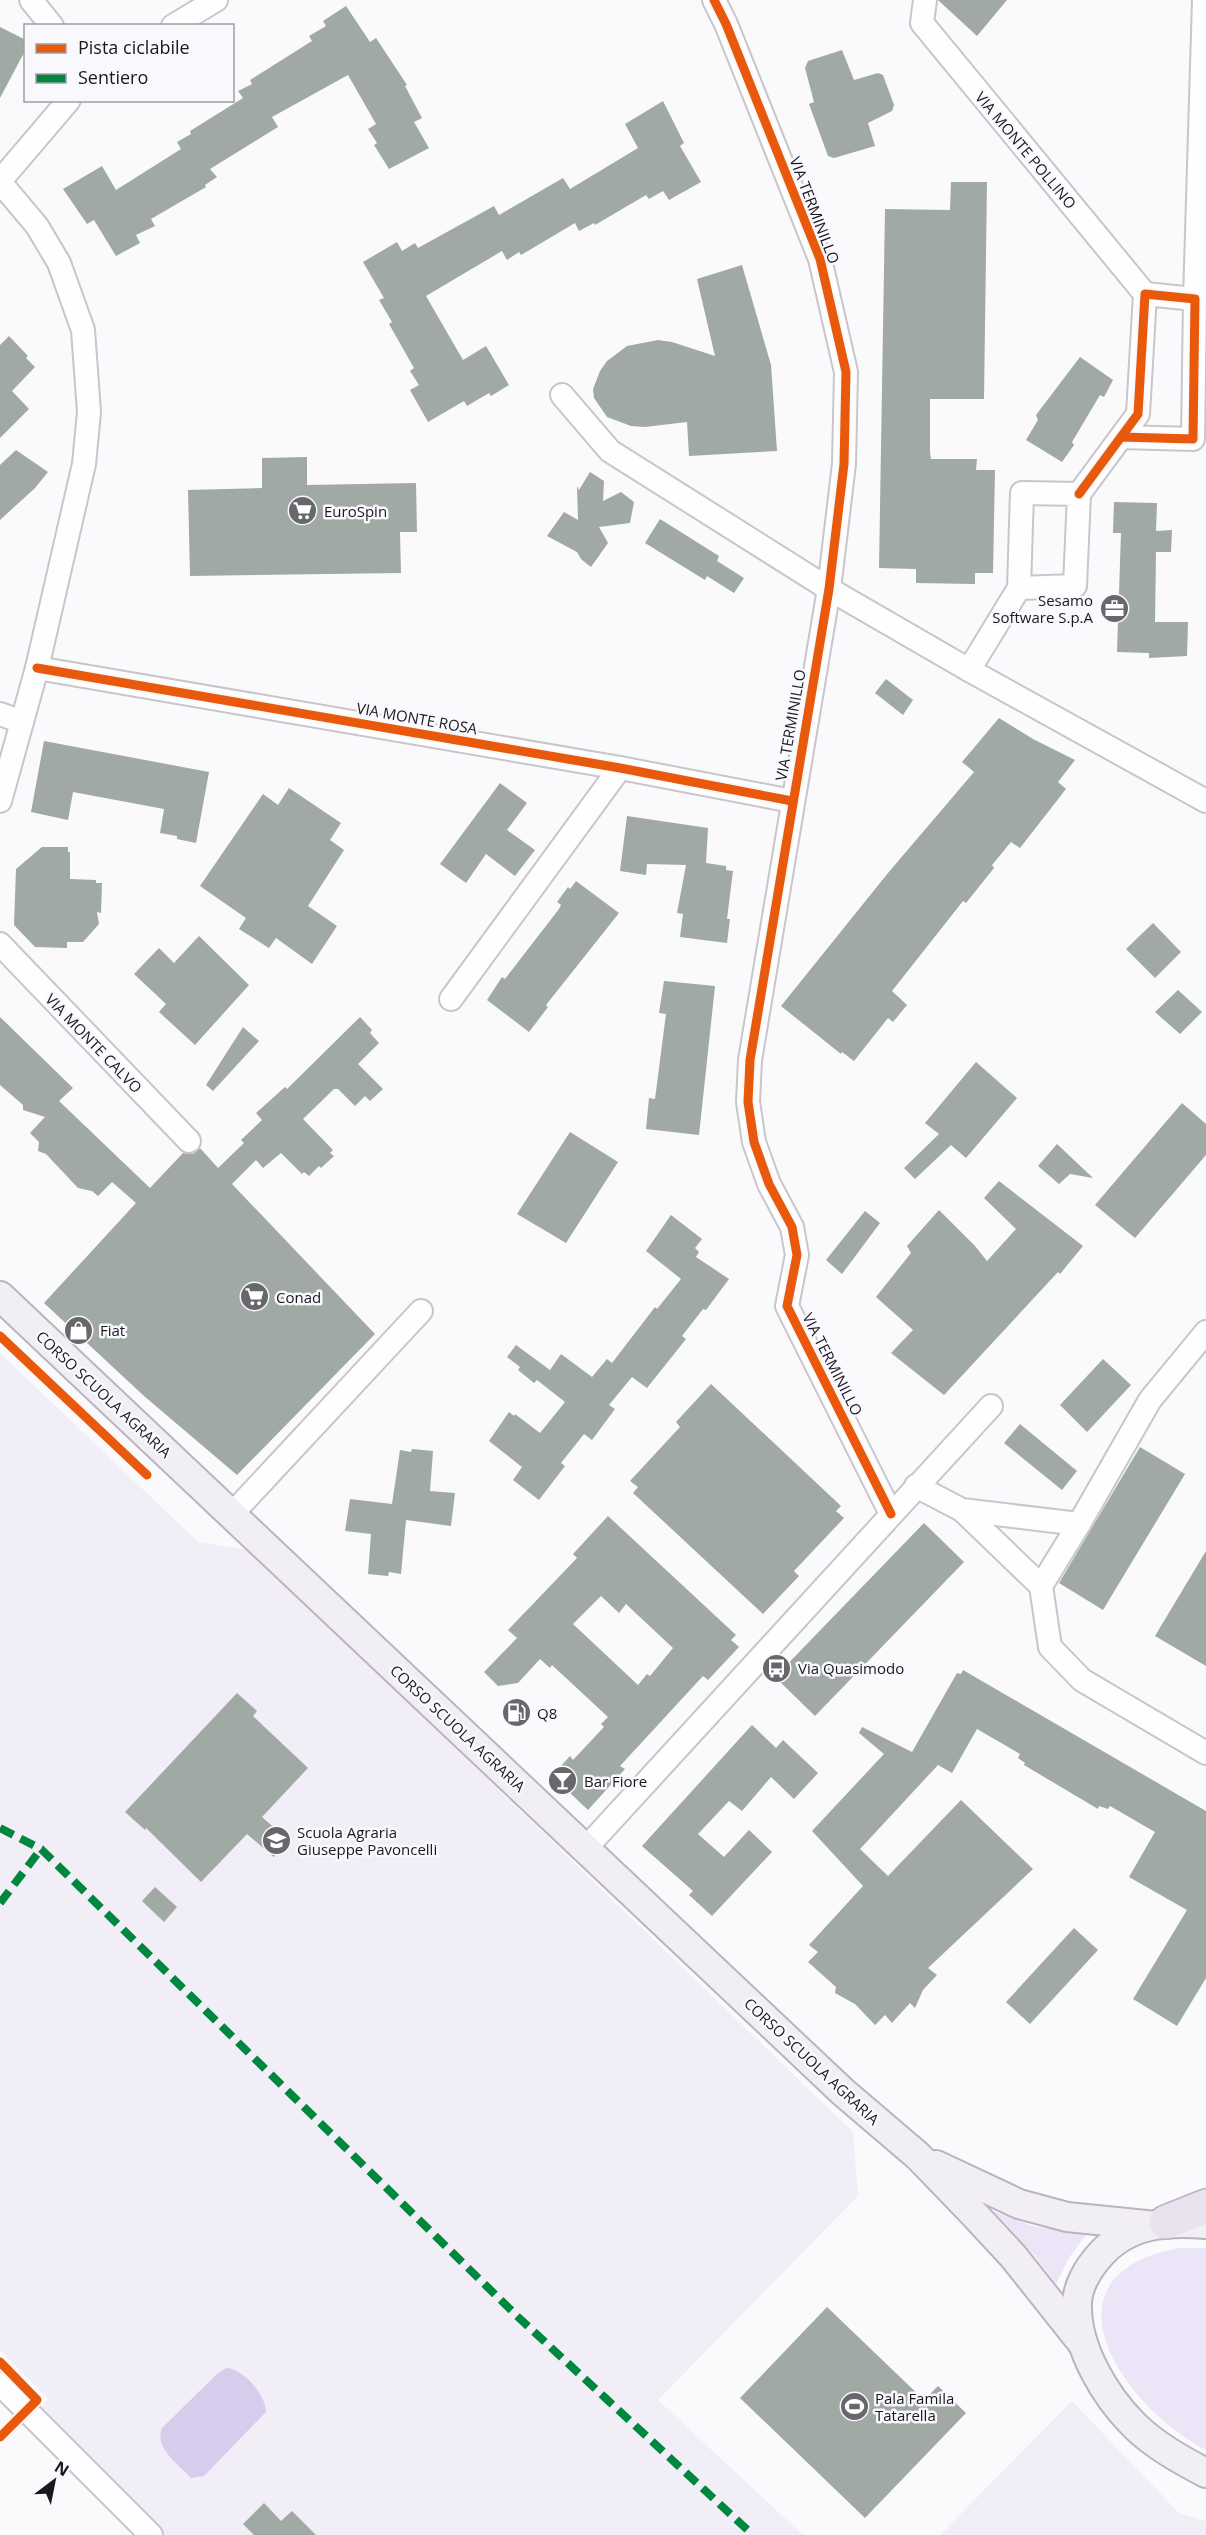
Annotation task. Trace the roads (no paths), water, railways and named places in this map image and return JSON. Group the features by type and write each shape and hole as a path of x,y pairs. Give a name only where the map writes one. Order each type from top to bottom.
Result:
{"highway":[{"path":"1157,2224 1206,2206"}],"main road":[{"name":"CORSO SCUOLA AGRARIA","path":"0,1296 843,2092 918,2156"},
{"path":"918,2156 1019,2204 1067,2217 1157,2224 1206,2224"},
{"path":"918,2156 1013,2256 1083,2344 1105,2387 1134,2425 1176,2458 1206,2474"},
{"path":"1083,2344 1076,2307 1081,2284 1092,2264 1108,2246 1124,2234 1157,2224"}],"street":[{"path":"31,0 50,24"},
{"path":"176,24 216,0"},
{"name":"VIA TERMINILLO","path":"714,0 726,24 820,259 846,372 844,464 829,590 750,1060 748,1102 754,1142 769,1184 792,1227 797,1255 787,1306 891,1514"},
{"name":"VIA MONTE POLLINO","path":"925,0 922,23 1145,294"},
{"path":"1121,437 1193,439 1204,0"},
{"path":"0,801 37,669 84,464 89,412 83,330 59,264 37,226 0,182 67,102"},
{"path":"1019,588 1076,586 1079,494 1138,414 1145,294 1195,299"},
{"path":"562,395 610,450 829,590 1206,801"},
{"path":"969,670 1019,588 1022,493 1079,494"},
{"name":"VIA MONTE ROSA","path":"37,669 620,768 792,801"},
{"path":"0,714 21,722"},
{"path":"451,999 620,768"},
{"name":"VIA MONTE CALVO","path":"0,944 189,1141"},
{"path":"232,1514 421,1311"},
{"path":"1041,1586 1150,1400 1206,1332"},
{"path":"586,1848 991,1406"},
{"path":"916,1486 962,1510 1041,1586 1050,1647 1082,1680 1206,1753"},
{"path":"962,1510 1078,1524"},
{"path":"0,2384 152,2535"}],"place":[{"name":"EuroSpin","path":"303,511"},
{"name":"Sesamo Software S.p.A","path":"1114,609"},
{"name":"Conad","path":"255,1297"},
{"name":"Fiat","path":"79,1330"},
{"name":"Via Quasimodo","path":"777,1668"},
{"name":"Q8","path":"516,1713"},
{"name":"Bar Fiore","path":"563,1781"},
{"name":"Scuola Agraria Giuseppe Pavoncelli","path":"276,1841"},
{"name":"Pala Famila Tatarella","path":"854,2407"}]}
